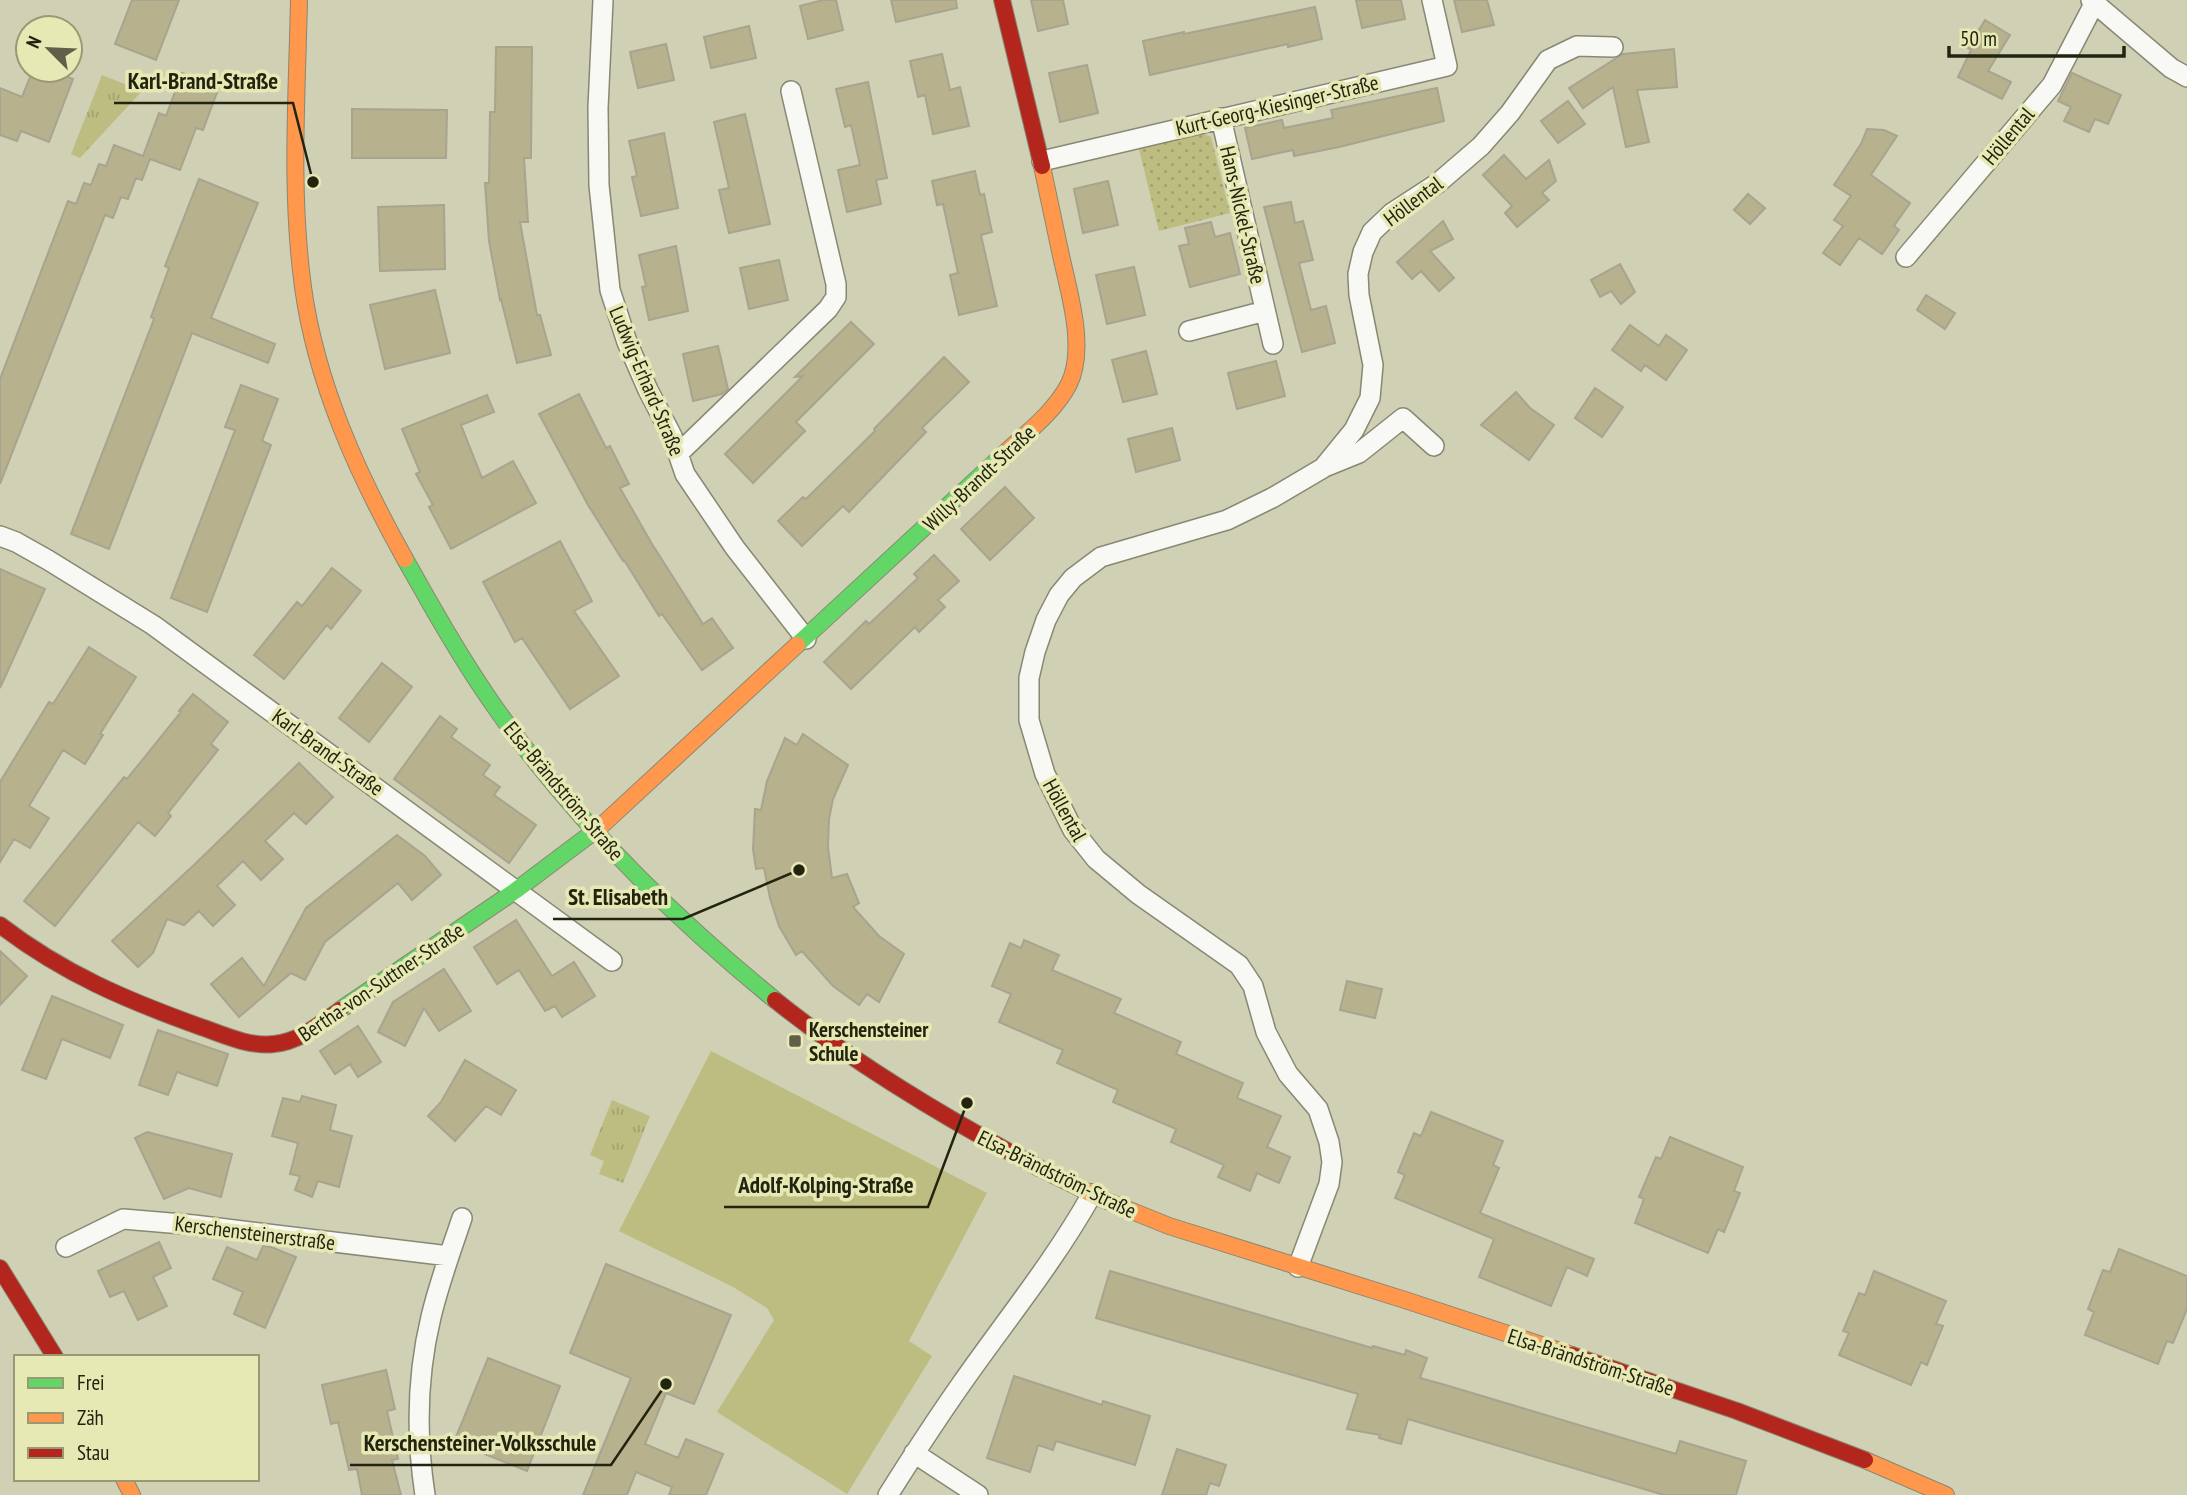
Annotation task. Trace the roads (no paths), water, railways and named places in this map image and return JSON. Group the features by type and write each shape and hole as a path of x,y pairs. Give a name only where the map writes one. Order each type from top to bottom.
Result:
{"street":[{"name":"Elsa-Brändström-Straße","path":"299,0 294,183 298,249 310,324 331,401 349,449 367,491 416,580 491,702 558,790 673,915 808,1027 925,1105 1092,1194 1187,1232 1411,1302 1692,1395 1832,1447 1946,1495"},
{"name":"Ludwig-Erhard-Straße","path":"603,0 598,108 599,185 610,290 627,342 672,436 685,474 735,548 806,639"},
{"name":"Willy-Brandt-Straße","path":"595,832 1040,421 1058,400 1073,374 1076,350 1073,321 1042,162 1002,0"},
{"name":"Kurt-Georg-Kiesinger-Straße","path":"1042,162 1447,66 1432,0"},
{"name":"Höllental","path":"1906,257 2052,85 2092,2 2171,68 2187,77"},
{"name":"Höllental","path":"1323,468 1354,430 1370,398 1373,365 1359,295 1358,274 1363,252 1372,232 1392,213 1438,183 1481,146 1517,104 1548,60 1577,46 1613,47"},
{"path":"678,454 828,309 836,297 836,284 792,91"},
{"name":"Hans-Nickel-Straße","path":"1221,118 1273,344"},
{"name":"Hans-Nickel-Straße","path":"1189,331 1265,311"},
{"name":"Höllental","path":"1298,1267 1329,1184 1332,1162 1329,1142 1318,1109 1288,1074 1266,1032 1253,986 1239,965 1138,894 1106,868 1073,830 1045,774 1029,720 1029,678 1046,621 1059,595 1080,571 1101,557 1227,520 1323,468 1359,453 1403,418 1434,446"},
{"name":"Karl-Brand-Straße","path":"0,536 48,560 153,625 612,961"},
{"name":"Bertha-von-Suttner-Straße","path":"0,925 41,957 113,994 245,1042 278,1046 306,1033 515,891 595,832"},
{"path":"888,1495 962,1383 1070,1234 1092,1194"},
{"path":"425,1495 418,1406 430,1319 462,1218"},
{"name":"Kerschensteinerstraße","path":"66,1247 123,1219 194,1224 449,1256"},
{"path":"0,1268 54,1355"},
{"path":"914,1453 978,1495"}],"place":[{"name":"Karl-Brand-Straße","path":"313,182"},
{"name":"St. Elisabeth","path":"799,870"},
{"name":"Kerschensteiner Schule","path":"795,1041"},
{"name":"Adolf-Kolping-Straße","path":"967,1103"},
{"name":"Kerschensteiner-Volksschule","path":"666,1384"}]}
